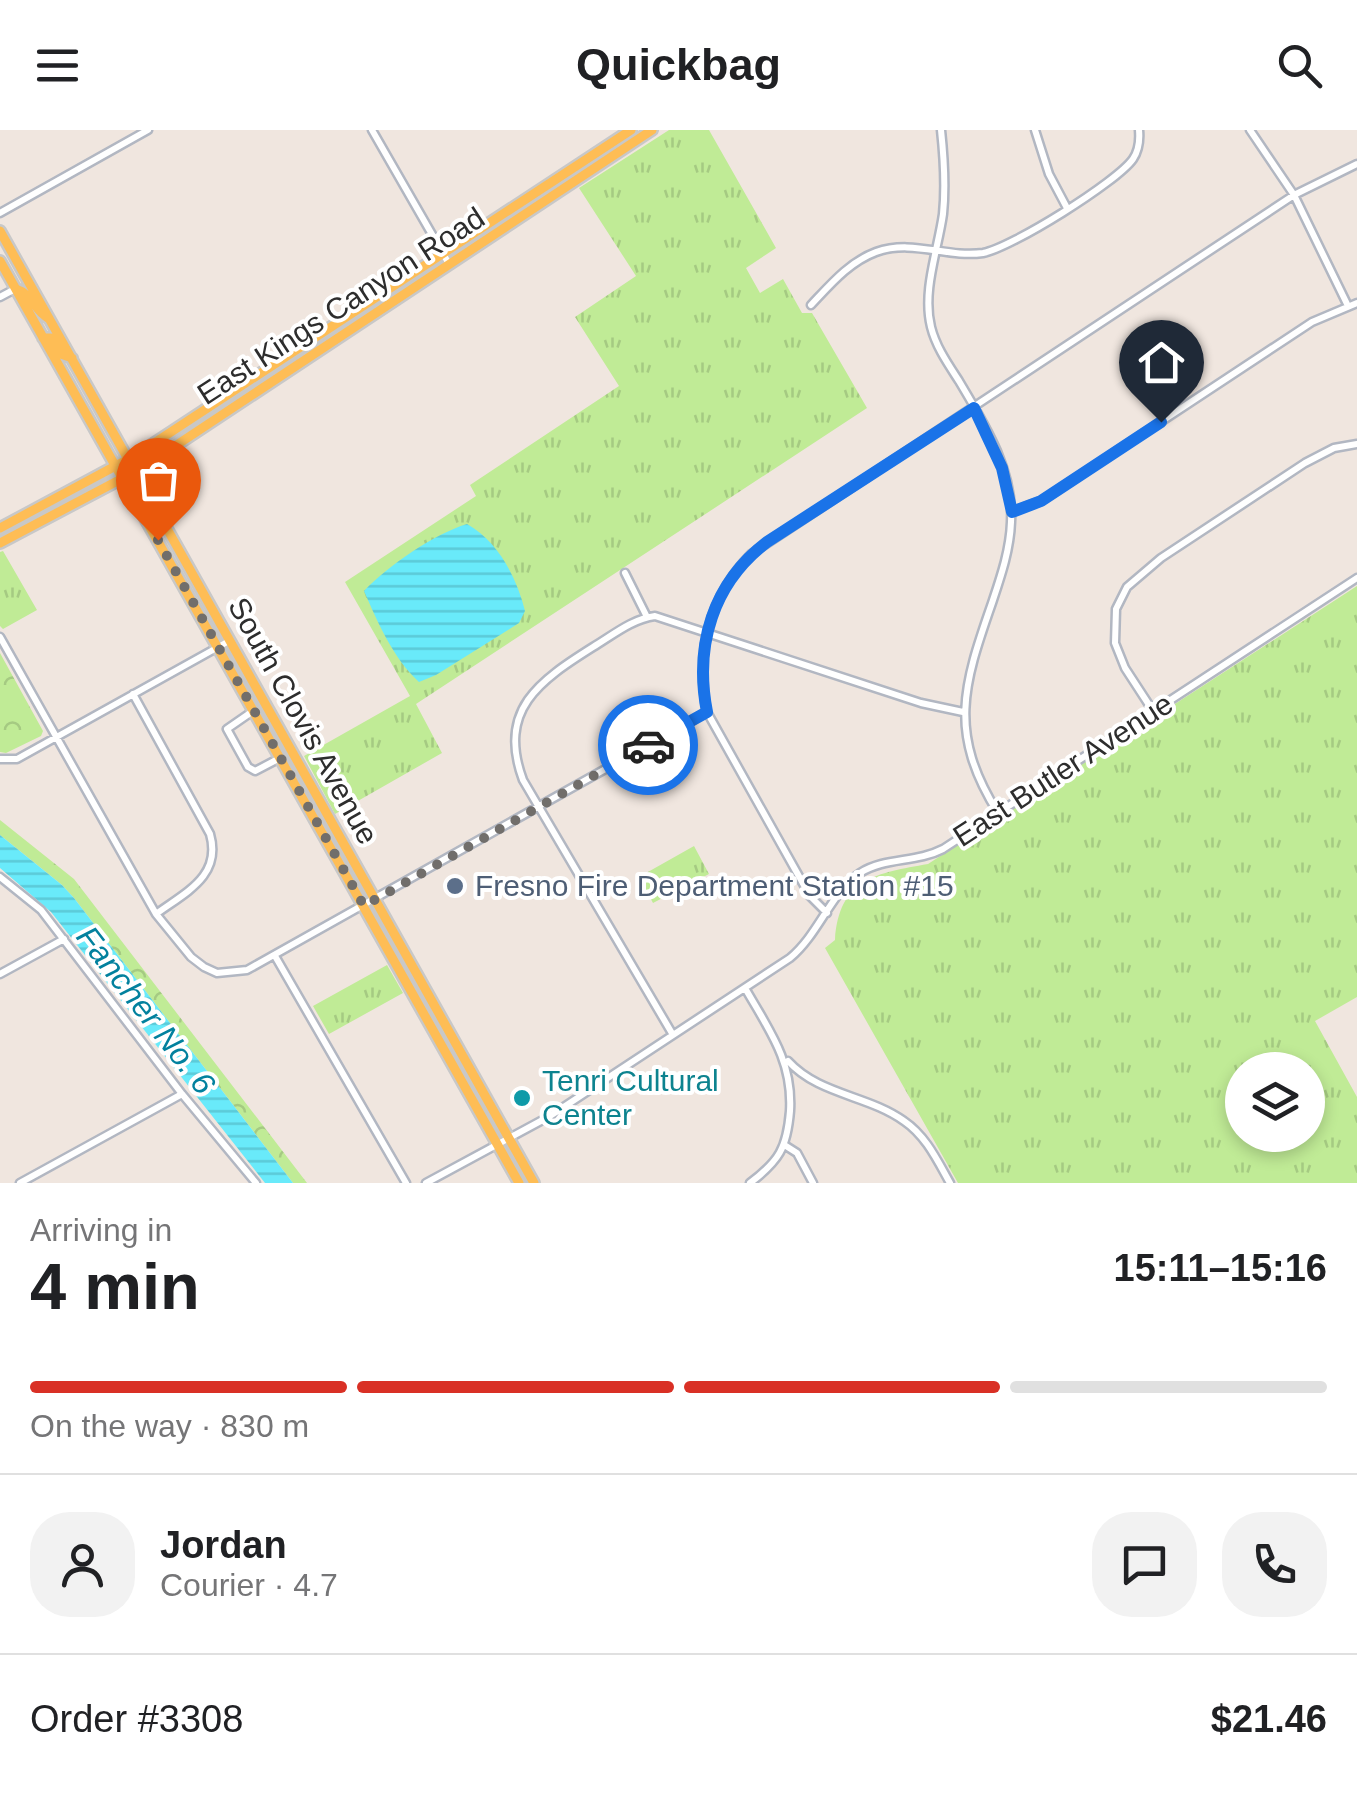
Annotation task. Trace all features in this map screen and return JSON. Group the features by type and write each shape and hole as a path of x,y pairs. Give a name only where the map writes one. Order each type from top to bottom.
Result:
{"main road":[{"name":"East Kings Canyon Road","path":"0,542 135,472 280,376 630,130"},
{"name":"East Kings Canyon Road","path":"0,528 128,459 652,130"},
{"name":"South Clovis Avenue","path":"0,230 534,1183"},
{"name":"South Clovis Avenue","path":"0,262 520,1183"},
{"path":"15,289 28,294 39,312 50,319"},
{"path":"280,376 281,368 332,333 336,325"},
{"path":"43,338 51,338 62,354 72,358"}],"street":[{"path":"0,213 148,130"},
{"path":"372,130 446,260"},
{"path":"630,130 636,141"},
{"path":"941,130 945,182 930,293 930,323 941,352 974,408 1002,468 1012,512 1007,553 969,672 963,712 978,774 998,813"},
{"path":"1036,130 1048,174 1067,208"},
{"path":"1250,130 1294,196 1348,306"},
{"path":"811,305 842,273 866,256 900,246 971,254 1014,242 1123,171 1138,151 1140,134"},
{"path":"827,913 810,896 707,712 706,632 727,582 752,554 1294,196 1357,164"},
{"path":"0,297 15,289"},
{"path":"1012,512 1041,501 1312,322 1357,303"},
{"path":"1153,711 1125,668 1115,644 1116,609 1128,587 1148,567 1305,463 1334,448 1357,444"},
{"path":"626,573 648,617"},
{"name":"East Butler Avenue","path":"426,1183 510,1141 798,951 860,873 880,864 933,854 1357,578"},
{"path":"672,1035 523,780 514,746 516,725 533,691 557,669 648,617 664,618 921,704 963,712"},
{"path":"0,638 156,914 192,957 218,973 246,970 275,956 707,712"},
{"path":"0,760 17,759 229,640"},
{"path":"133,694 210,834 214,850 203,877 156,914"},
{"path":"254,710 228,726 248,767 255,771 280,758"},
{"path":"0,877 41,910 182,1094 256,1183"},
{"path":"0,974 64,939"},
{"path":"275,956 406,1183"},
{"path":"745,988 784,1056 802,1075 902,1119 923,1137 950,1183"},
{"path":"750,1183 768,1170 786,1146 791,1090 784,1056"},
{"path":"20,1183 182,1094"},
{"path":"786,1146 796,1154 813,1183"}],"green space":[{"path":"669,130 709,130 776,248 746,268 760,293 783,279 802,313 812,313 867,408 416,704 442,753 335,814 304,756 410,696 345,582 476,496 470,485 619,386 575,317 636,276 579,188"},
{"path":"3,551 37,610 3,629 0,552"},
{"path":"1357,586 1357,997 1315,1021 1357,1097 1357,1183 958,1183 825,948 835,940 838,919 853,891 864,882 928,864"},
{"path":"0,653 43,731 41,736 6,753 0,752"},
{"path":"0,820 74,879 307,1183 293,1183 74,898 0,835"},
{"path":"694,846 709,874 653,903 639,877"},
{"path":"387,965 403,993 329,1034 313,1006"}],"water":[{"path":"467,524 488,540 505,562 525,611 519,623 419,682 394,651 364,591 412,551"},
{"name":"Fancher No. 6","path":"0,835 74,898 293,1183 265,1183 51,912 0,868"}],"way so far":[{"path":"158,540 364,906 648,745"}],"place":[{"name":"Fresno Fire Department Station #15","path":"455,886"},
{"name":"Tenri Cultural Center","path":"522,1098"}],"route":[{"path":"648,745 707,712 706,632 718,598 737,568 767,542 974,408 990,435 1012,512 1041,501 1161,422"}]}
